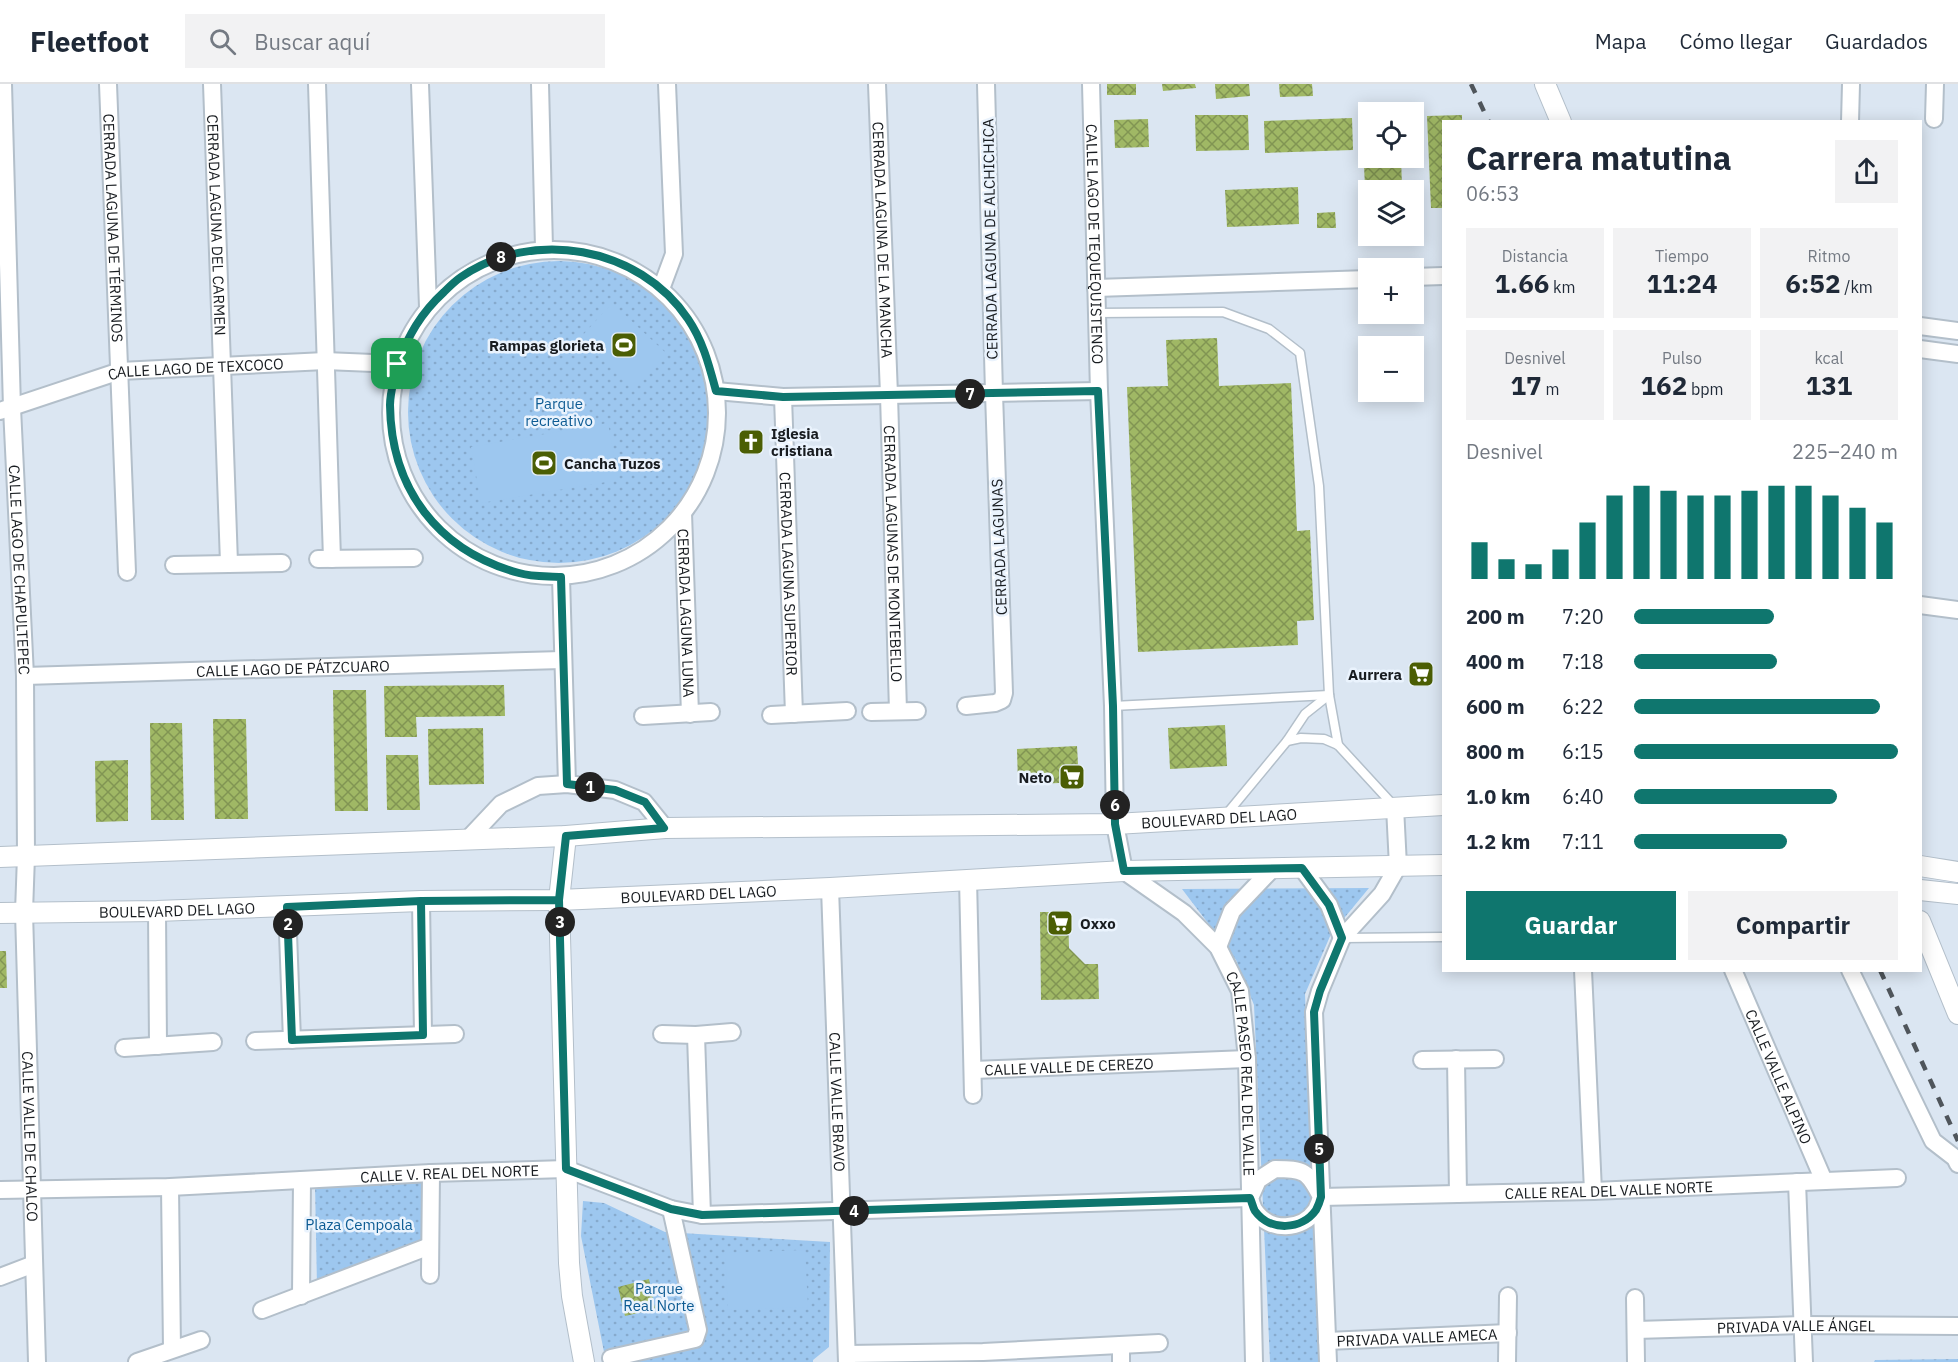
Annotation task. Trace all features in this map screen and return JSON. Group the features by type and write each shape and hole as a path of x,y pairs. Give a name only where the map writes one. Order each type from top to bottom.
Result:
{"street":[{"name":"CALLE LAGO DE CHAPULTEPEC","path":"3,84 6,409 25,676 24,912"},
{"name":"CERRADA LAGUNA DE TÉRMINOS","path":"108,84 128,572"},
{"name":"CERRADA LAGUNA DEL CARMEN","path":"212,84 229,563"},
{"path":"317,84 325,361 325,559 414,558"},
{"path":"420,84 428,307"},
{"path":"540,84 544,248"},
{"path":"661,289 674,254 667,84"},
{"name":"CERRADA LAGUNA DE LA MANCHA","path":"877,84 889,395"},
{"name":"CERRADA LAGUNA DE ALCHICHICA","path":"986,84 994,393"},
{"name":"CALLE LAGO DE TEQUEQUISTENCO","path":"1091,84 1098,391 1113,706 1115,824 1124,871"},
{"path":"1545,84 1560,120"},
{"path":"1850,120 1851,84"},
{"path":"1934,120 1935,84"},
{"path":"544,248 586,252 626,265 661,289 688,318 706,353 716,391 717,430 708,468 691,503 683,513 635,556 599,571 561,577 522,574 484,561 452,541 424,513 404,479 393,442 390,402 397,364 410,334 428,307 460,277 500,257 544,248"},
{"path":"1424,277 1442,276"},
{"path":"1096,288 1358,279"},
{"path":"1922,326 1958,331"},
{"path":"1922,349 1958,354"},
{"name":"CALLE LAGO DE TEXCOCO","path":"6,409 120,371 325,361 397,364"},
{"path":"716,391 783,397 1098,391"},
{"name":"CERRADA LAGUNAS","path":"966,706 994,703 1002,700 1004,693 994,393"},
{"name":"CERRADA LAGUNAS DE MONTEBELLO","path":"889,395 898,711"},
{"name":"CERRADA LAGUNA SUPERIOR","path":"783,397 794,714"},
{"name":"CERRADA LAGUNA LUNA","path":"683,513 690,714"},
{"path":"174,565 282,563"},
{"path":"561,577 567,784"},
{"path":"1922,605 1958,610"},
{"name":"CALLE LAGO DE PÁTZCUARO","path":"25,676 562,660"},
{"path":"771,715 847,711"},
{"path":"871,712 917,711"},
{"name":"CERRADA LAGUNA LUNA","path":"643,716 711,712"},
{"path":"468,839 501,804 538,786 567,784 615,790 645,802 664,828"},
{"name":"BOULEVARD DEL LAGO","path":"0,857 566,836 664,828 1115,824 1442,805"},
{"path":"1328,1362 1314,1012 1320,991 1342,938 1382,894 1398,866 1395,807"},
{"path":"566,836 559,900 568,1263 584,1362"},
{"name":"BOULEVARD DEL LAGO","path":"0,913 157,911 421,901 559,900 830,888 1124,871 1442,866"},
{"path":"1922,866 1958,872"},
{"path":"1302,868 1329,905 1342,938"},
{"path":"1218,947 1232,911 1272,869"},
{"name":"CALLE PASEO REAL DEL VALLE","path":"1124,871 1184,913 1218,947 1240,991 1247,1059 1254,1362"},
{"name":"CALLE VALLE DE CEREZO","path":"968,879 973,1070 1247,1059"},
{"name":"CALLE VALLE BRAVO","path":"830,888 843,1359"},
{"path":"1922,890 1958,894"},
{"path":"421,901 423,1035"},
{"path":"287,907 292,1040"},
{"path":"157,911 158,1046"},
{"name":"CALLE VALLE DE CHALCO","path":"24,912 37,1362"},
{"path":"1922,926 1958,1014"},
{"path":"1583,972 1593,1191"},
{"name":"CALLE VALLE ALPINO","path":"1734,972 1824,1181"},
{"path":"1851,972 1933,1141 1955,1158 1958,1164"},
{"path":"662,1034 696,1035 732,1032"},
{"path":"255,1041 455,1034"},
{"path":"696,1035 702,1215"},
{"path":"124,1048 213,1042"},
{"path":"1456,1059 1458,1194"},
{"path":"1422,1060 1495,1059"},
{"path":"973,1070 973,1095"},
{"name":"CALLE V. REAL DEL NORTE","path":"0,1190 170,1187 431,1173 566,1169 671,1209 702,1215 1250,1198"},
{"path":"1275,1169 1295,1169 1304,1174 1312,1179 1321,1197 1311,1215 1293,1226 1278,1226 1265,1221 1255,1211 1250,1198 1258,1180 1275,1169"},
{"path":"430,1275 431,1173"},
{"name":"CALLE REAL DEL VALLE NORTE","path":"1321,1197 1593,1191 1897,1178"},
{"path":"301,1296 302,1180"},
{"path":"1797,1182 1804,1362"},
{"path":"170,1187 172,1349"},
{"path":"611,1358 695,1339 698,1330 671,1209"},
{"path":"262,1310 430,1246"},
{"path":"0,1277 34,1264"},
{"name":"PRIVADA VALLE AMECA","path":"1507,1362 1508,1296"},
{"path":"1635,1298 1636,1362"},
{"name":"PRIVADA VALLE ÁNGEL","path":"1636,1330 1803,1325 1958,1326"},
{"name":"PRIVADA VALLE AMECA","path":"1327,1341 1508,1332"},
{"path":"137,1362 201,1340"},
{"path":"843,1359 1121,1354 1160,1343"}],"lane":[{"path":"1097,313 1223,312 1269,329 1300,352 1319,486 1329,695 1338,745"},
{"path":"1113,706 1329,695"},
{"path":"1224,817 1287,741 1305,714 1329,695"},
{"path":"1287,741 1301,738 1324,739 1338,745 1395,807"},
{"path":"1342,938 1442,937"}],"green space":[{"name":"Parque recreativo","path":"559,261 588,264 617,272 643,286 666,305 685,328 699,354 707,383 710,412 707,441 699,470 685,496 666,519 643,538 617,552 588,560 559,563 530,560 501,552 475,538 452,519 433,496 419,470 411,441 408,412 411,383 419,354 433,328 452,305 475,286 501,272 530,264"},
{"name":"Rampas glorieta","path":"612,303 666,353 635,388 581,337"},
{"name":"Cancha Tuzos","path":"608,423 618,480 481,503 471,447"},
{"path":"1369,888 1331,934 1305,994 1319,1362 1270,1362 1254,1005 1236,960 1182,889"},
{"name":"Plaza Cempoala","path":"425,1177 425,1243 317,1286 315,1183"},
{"name":"Parque Real Norte","path":"583,1201 604,1203 665,1232 830,1242 829,1347 813,1362 606,1362 581,1236"},
{"path":"805,1250 808,1307 728,1310 725,1253"},
{"path":"1958,1359 1958,1362 1874,1362 1875,1360"}],"building":[{"path":"1107,84 1136,84 1136,95 1107,95"},
{"path":"1162,84 1195,84 1196,88 1163,91"},
{"path":"1215,84 1249,84 1250,96 1216,99"},
{"path":"1279,84 1312,84 1313,96 1280,97"},
{"path":"1195,115 1248,115 1249,150 1196,151"},
{"path":"1462,115 1462,120 1442,120 1442,208 1431,208 1427,116"},
{"path":"1352,118 1353,150 1265,153 1264,121"},
{"path":"1148,119 1149,147 1115,148 1114,120"},
{"path":"1364,168 1401,168 1402,180 1365,180"},
{"path":"1298,187 1299,224 1227,227 1225,190"},
{"path":"1335,212 1336,228 1317,228 1317,213"},
{"path":"1217,338 1219,386 1291,383 1297,531 1310,530 1314,620 1297,621 1298,645 1138,652 1127,387 1168,386 1166,340"},
{"path":"504,685 505,716 416,717 417,737 385,737 384,686"},
{"path":"333,690 366,690 368,811 335,811"},
{"path":"213,719 246,719 248,819 215,819"},
{"path":"150,723 182,723 184,820 151,820"},
{"path":"1225,725 1227,766 1170,769 1168,728"},
{"path":"483,728 484,784 429,785 428,729"},
{"path":"1077,746 1079,782 1018,785 1017,749"},
{"path":"386,755 418,755 420,810 387,810"},
{"path":"128,760 128,821 96,822 95,761"},
{"path":"1040,912 1068,912 1069,948 1085,964 1098,964 1099,999 1041,1000"},
{"path":"0,951 6,951 7,988 0,988"},
{"path":"649,1279 655,1309 625,1316 618,1287"}],"railway":[{"path":"1471,84 1488,120"},
{"path":"1881,972 1958,1141"}],"place":[{"name":"Rampas glorieta","path":"624,345"},
{"name":"Iglesia cristiana","path":"751,442"},
{"name":"Cancha Tuzos","path":"544,463"},
{"name":"Aurrera","path":"1421,674"},
{"name":"Neto","path":"1072,777"},
{"name":"Oxxo","path":"1060,923"}],"route":[{"path":"397,364 390,402 393,442 404,479 424,513 452,541 484,561 522,574 561,577 567,784 615,790 645,802 664,828 566,836 559,900 421,901 287,907 292,1040 423,1035 421,901 490,900 559,900 566,1169 671,1209 702,1215 1250,1198 1255,1211 1265,1221 1278,1226 1293,1226 1306,1220 1315,1210 1321,1197 1314,1012 1320,991 1342,938 1329,905 1302,868 1124,871 1115,824 1113,706 1098,391 783,397 716,391 706,353 688,318 661,289 626,265 586,252 544,248 500,257 460,277 428,307 410,334 397,364"}]}
